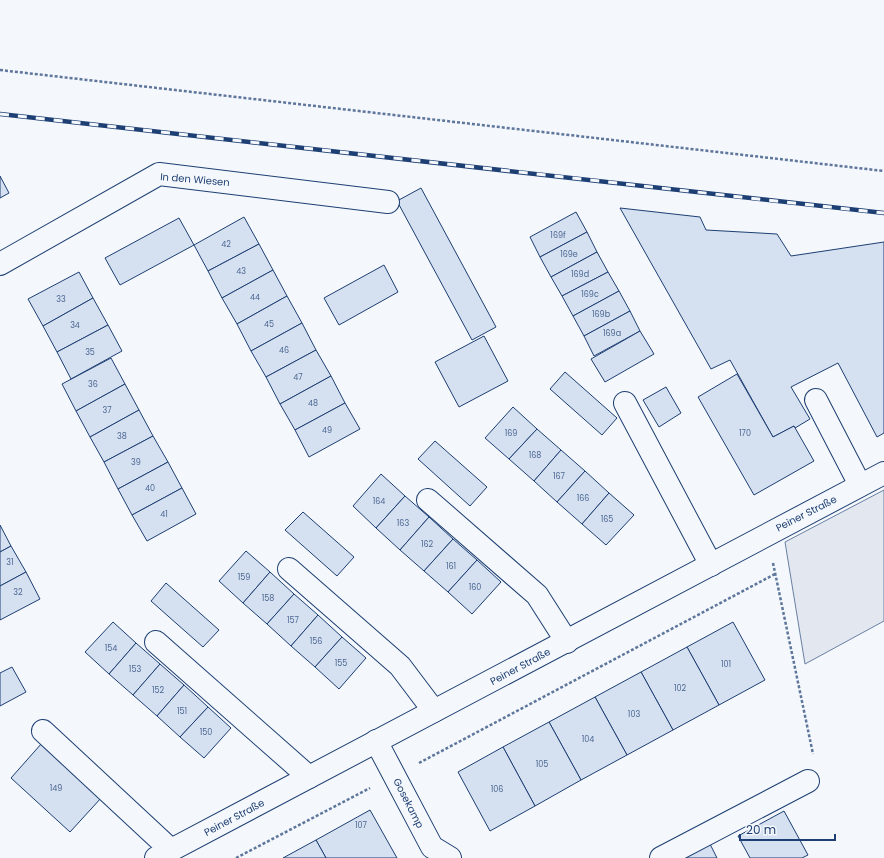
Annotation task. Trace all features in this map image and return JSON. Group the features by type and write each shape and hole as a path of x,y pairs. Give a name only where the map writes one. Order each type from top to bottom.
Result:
{"main road":[{"name":"In den Wiesen","path":"0,264 159,174 388,202"},
{"path":"816,400 860,486"},
{"path":"625,403 710,565"},
{"name":"Peiner Straße","path":"164,854 376,741 567,642 768,533 884,473"},
{"path":"428,500 537,595 567,642"},
{"path":"289,568 400,666 434,711"},
{"path":"156,642 309,777"},
{"path":"43,731 164,854"},
{"name":"Gosekamp","path":"376,741 432,847 450,858"},
{"path":"661,858 808,781"}],"path":[{"path":"0,70 884,171"},
{"path":"768,533 775,574 816,767 808,781"},
{"path":"236,858 395,776 775,574"}],"shaded area":[{"path":"884,490 884,621 805,664 785,542"}],"building":[{"path":"0,176 9,193 0,198"},
{"path":"421,188 496,327 472,340 397,201"},
{"path":"620,208 700,217 706,230 777,234 791,256 884,242 884,433 877,437 838,363 791,387 810,419 795,428 794,426 773,437 730,360 711,369"},
{"path":"576,212 587,232 540,257 530,237"},
{"path":"244,217 259,244 208,271 194,245"},
{"path":"179,218 194,245 120,285 105,258"},
{"path":"587,232 597,252 551,277 540,257"},
{"path":"259,244 273,270 222,298 208,271"},
{"path":"597,252 608,272 562,296 551,277"},
{"path":"384,265 398,292 339,325 324,298"},
{"path":"273,270 287,296 237,324 222,298"},
{"path":"79,272 93,298 43,326 28,299"},
{"path":"608,272 619,291 573,316 562,296"},
{"path":"619,291 630,311 584,336 573,316"},
{"path":"287,296 302,323 251,351 237,324"},
{"path":"93,298 108,325 57,352 43,326"},
{"path":"630,311 640,331 594,356 584,336"},
{"path":"302,323 316,350 266,377 251,351"},
{"path":"108,325 122,351 71,379 57,352"},
{"path":"640,331 654,354 605,382 591,359"},
{"path":"484,336 508,381 459,407 435,362"},
{"path":"316,350 331,376 280,404 266,377"},
{"path":"111,358 125,384 76,411 62,384"},
{"path":"565,372 617,418 602,435 550,389"},
{"path":"737,374 773,437 794,426 814,461 754,495 698,397"},
{"path":"331,376 345,403 295,430 280,404"},
{"path":"125,384 139,410 90,437 76,411"},
{"path":"666,387 681,413 659,427 643,400"},
{"path":"345,403 360,429 309,457 295,430"},
{"path":"513,407 537,429 509,459 485,438"},
{"path":"139,410 153,436 104,462 90,437"},
{"path":"537,429 561,450 534,481 509,459"},
{"path":"153,436 168,462 118,489 104,462"},
{"path":"435,441 487,487 470,506 418,459"},
{"path":"561,450 585,471 557,502 534,481"},
{"path":"168,462 182,488 132,515 118,489"},
{"path":"585,471 609,493 582,524 557,502"},
{"path":"381,474 405,496 376,528 353,506"},
{"path":"182,488 196,514 147,541 132,515"},
{"path":"609,493 634,515 606,545 582,524"},
{"path":"405,496 429,517 400,550 376,528"},
{"path":"303,512 354,557 337,576 285,530"},
{"path":"429,517 453,539 424,571 400,550"},
{"path":"0,525 11,546 0,552"},
{"path":"453,539 477,560 448,592 424,571"},
{"path":"11,546 26,572 0,586 0,552"},
{"path":"246,551 270,572 243,603 219,581"},
{"path":"477,560 501,582 472,614 448,592"},
{"path":"26,572 40,599 0,620 0,586"},
{"path":"270,572 294,594 267,624 243,603"},
{"path":"166,583 219,630 203,647 151,601"},
{"path":"294,594 318,615 291,646 267,624"},
{"path":"318,615 342,637 315,667 291,646"},
{"path":"113,622 136,643 109,674 85,652"},
{"path":"733,622 765,680 719,705 687,647"},
{"path":"342,637 366,658 339,689 315,667"},
{"path":"136,643 160,664 133,695 109,674"},
{"path":"687,647 719,705 673,730 641,672"},
{"path":"160,664 184,685 157,716 133,695"},
{"path":"12,667 26,692 0,706 0,673"},
{"path":"641,672 673,730 627,755 595,697"},
{"path":"184,685 208,707 180,737 157,716"},
{"path":"595,697 627,755 581,780 549,722"},
{"path":"208,707 231,728 204,758 180,737"},
{"path":"549,722 581,780 535,806 503,747"},
{"path":"42,743 102,797 70,832 11,778"},
{"path":"503,747 535,806 490,831 458,772"},
{"path":"370,810 397,858 326,858 316,840"},
{"path":"784,811 808,855 802,858 750,858 738,836"},
{"path":"316,840 326,858 283,858"},
{"path":"710,844 717,858 685,858"}],"railway":[{"path":"0,114 884,213"}]}
